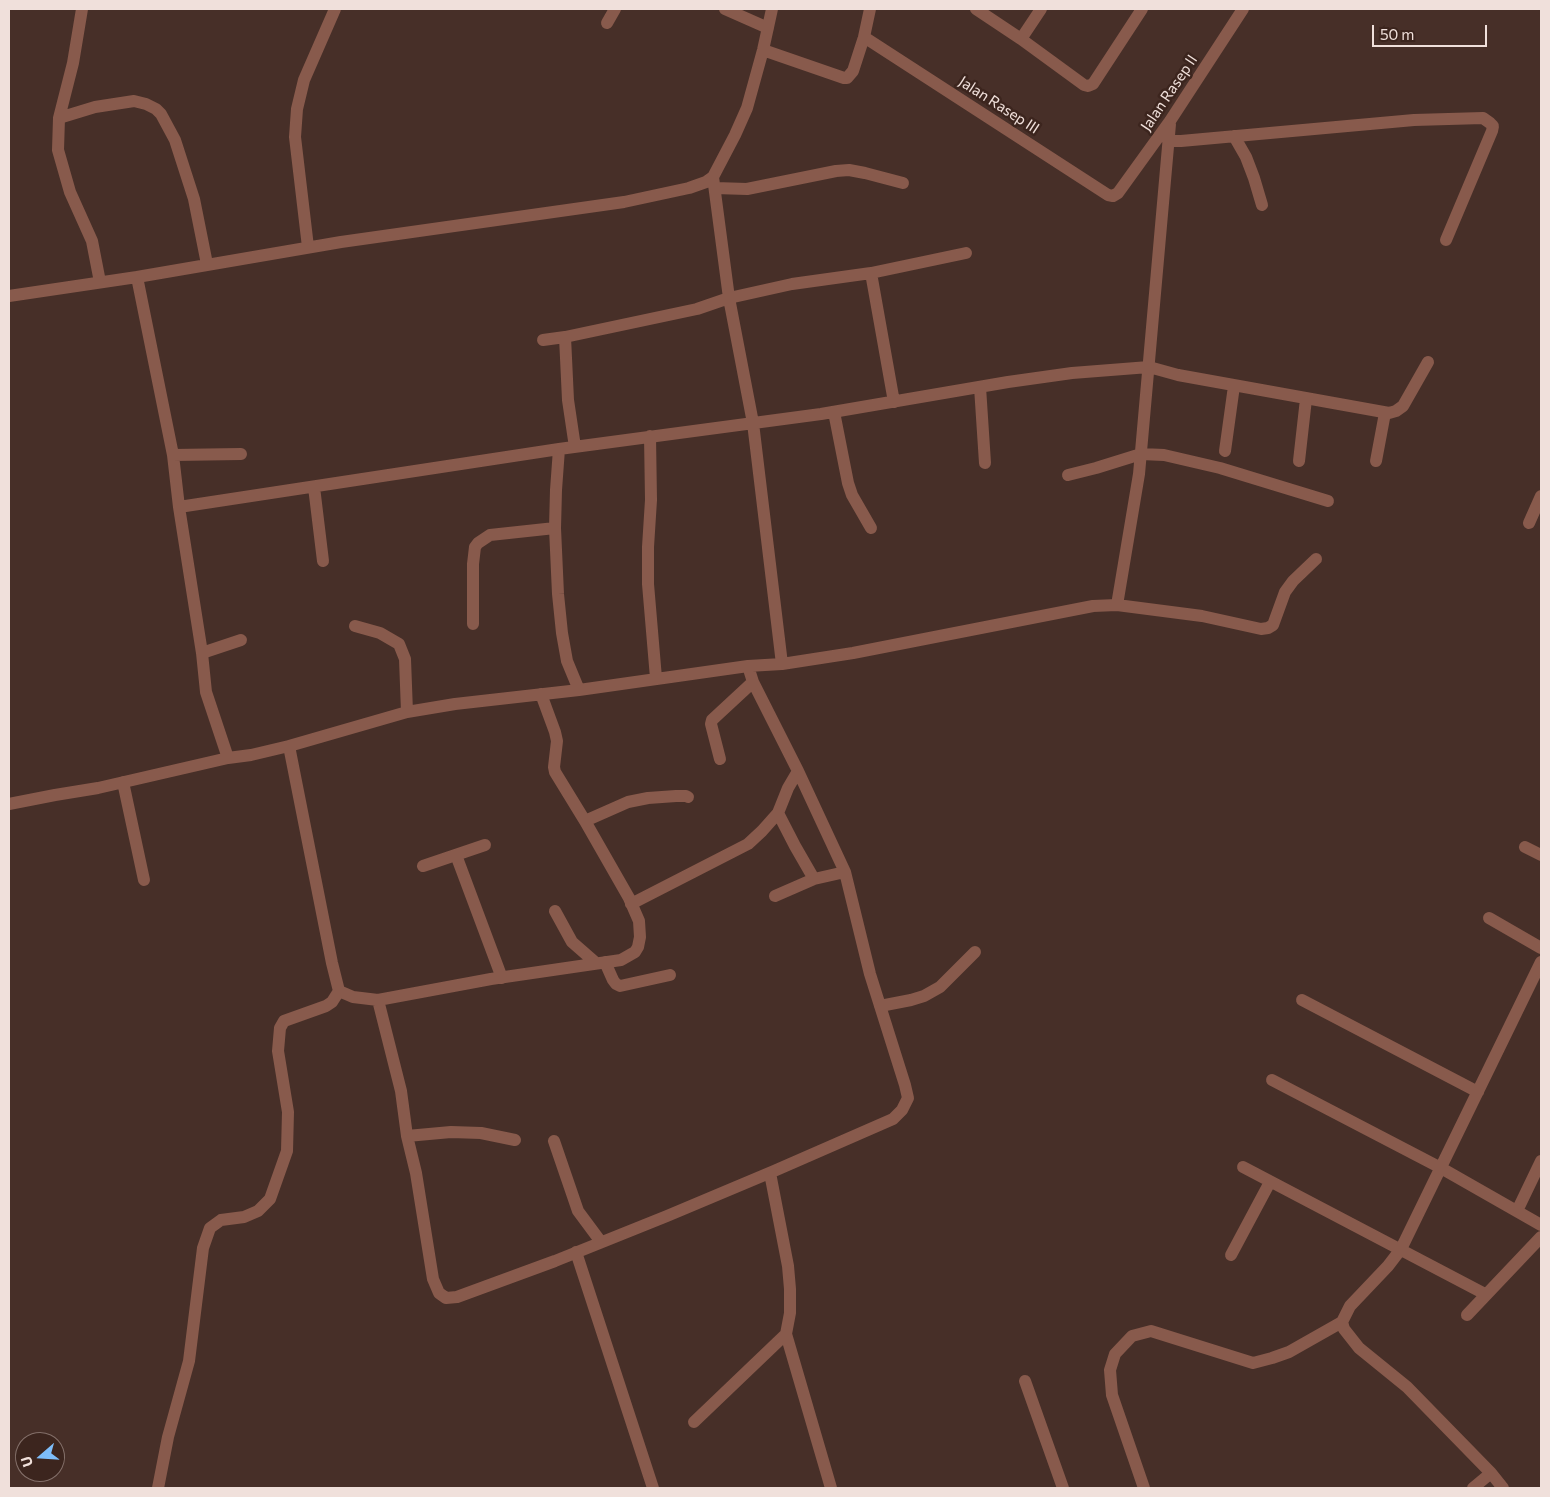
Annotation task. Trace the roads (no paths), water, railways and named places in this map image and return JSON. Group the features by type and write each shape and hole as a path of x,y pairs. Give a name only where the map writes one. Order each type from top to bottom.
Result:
{"street":[{"path":"82,9 73,63 59,118 58,150 70,192 92,241 100,282"},
{"path":"308,248 295,137 297,109 304,80 335,9"},
{"path":"607,23 615,9"},
{"path":"725,9 768,28"},
{"path":"772,9 747,108 714,182 729,298 753,423 782,664"},
{"path":"763,50 844,78 850,76 864,37 870,9"},
{"path":"976,9 1088,86 1093,84 1142,9"},
{"path":"1021,39 1041,9"},
{"name":"Jalan Rasep II","path":"1118,194 1170,121 1243,9"},
{"name":"Jalan Rasep III","path":"864,37 1108,195 1118,194"},
{"path":"59,118 95,107 134,101 156,109 161,114 174,140 194,199 207,264"},
{"path":"1168,141 1414,120 1483,118 1488,120 1492,126 1492,131 1446,240"},
{"path":"1117,605 1139,474 1170,121"},
{"path":"1234,136 1246,157 1262,205"},
{"path":"9,296 137,277 308,248 624,202 688,188 706,182 747,189 849,170 902,183"},
{"path":"544,340 697,309 729,298 792,284 871,273 966,253"},
{"path":"871,273 894,402"},
{"path":"137,277 173,455 206,692 228,758"},
{"path":"565,337 568,400 575,446"},
{"path":"179,507 575,446 834,412 1072,373 1149,367 1178,375 1306,399 1385,412 1396,411 1403,406 1428,362"},
{"path":"1225,451 1234,386"},
{"path":"980,387 985,463"},
{"path":"1298,462 1306,399"},
{"path":"834,412 848,483 852,495 871,528"},
{"path":"1376,461 1385,412"},
{"path":"650,436 651,500 648,584 656,678"},
{"path":"559,449 555,528 558,594 567,661 579,690"},
{"path":"173,455 241,454"},
{"path":"1068,475 1141,454 1164,455 1220,468 1328,501"},
{"path":"314,487 323,561"},
{"path":"1529,523 1541,496"},
{"path":"474,624 473,564 475,547 478,543 490,535 555,528"},
{"path":"9,804 123,782 228,758 251,755 407,712 455,704 579,690 748,666 782,664 871,649 1093,606 1117,605 1202,616 1252,628 1268,628 1273,625 1285,592 1292,581 1316,559"},
{"path":"355,626 380,633 399,644 405,659 407,712"},
{"path":"202,653 242,640"},
{"path":"378,1000 400,1090 433,1279 439,1293 446,1298 457,1297 601,1242 770,1173 893,1119 902,1110 908,1098 861,940 845,872 748,666"},
{"path":"720,759 711,724 712,720 754,682"},
{"path":"289,746 332,963 340,991 353,997 378,1000 502,978 621,960 635,952 638,947 640,937 639,921 632,904 555,772 557,741 541,694"},
{"path":"632,904 748,844 778,813 788,788 798,771"},
{"path":"123,782 144,880"},
{"path":"585,821 628,802 648,798 688,797"},
{"path":"778,813 794,846 814,879"},
{"path":"423,866 485,845"},
{"path":"1526,846 1541,856"},
{"path":"456,855 502,978"},
{"path":"775,896 814,879 845,872"},
{"path":"555,911 572,942 601,963 616,984 620,986 670,975"},
{"path":"1488,918 1541,948"},
{"path":"880,1006 924,996 940,987 975,952"},
{"path":"1144,1488 1112,1396 1110,1370 1115,1354 1132,1336 1151,1331 1253,1363 1289,1352 1342,1322 1350,1306 1388,1266 1401,1249 1541,962"},
{"path":"158,1488 168,1437 188,1361 203,1248 210,1228 221,1220 244,1216 258,1211 270,1199 287,1151 288,1112 278,1050 280,1028 284,1021 326,1006 332,1002 340,991"},
{"path":"1302,1000 1478,1092"},
{"path":"1272,1080 1441,1168 1541,1226"},
{"path":"407,1136 451,1132 481,1133 515,1140"},
{"path":"554,1140 578,1211 601,1242"},
{"path":"1517,1211 1541,1161"},
{"path":"1243,1167 1485,1294"},
{"path":"770,1173 788,1266 790,1314 786,1334 831,1488"},
{"path":"1231,1255 1270,1182"},
{"path":"1467,1315 1541,1237"},
{"path":"576,1252 653,1488"},
{"path":"1342,1322 1344,1329 1359,1348 1407,1388 1504,1488"},
{"path":"694,1422 786,1334"},
{"path":"1025,1381 1064,1488"},
{"path":"1473,1488 1491,1473"}]}
